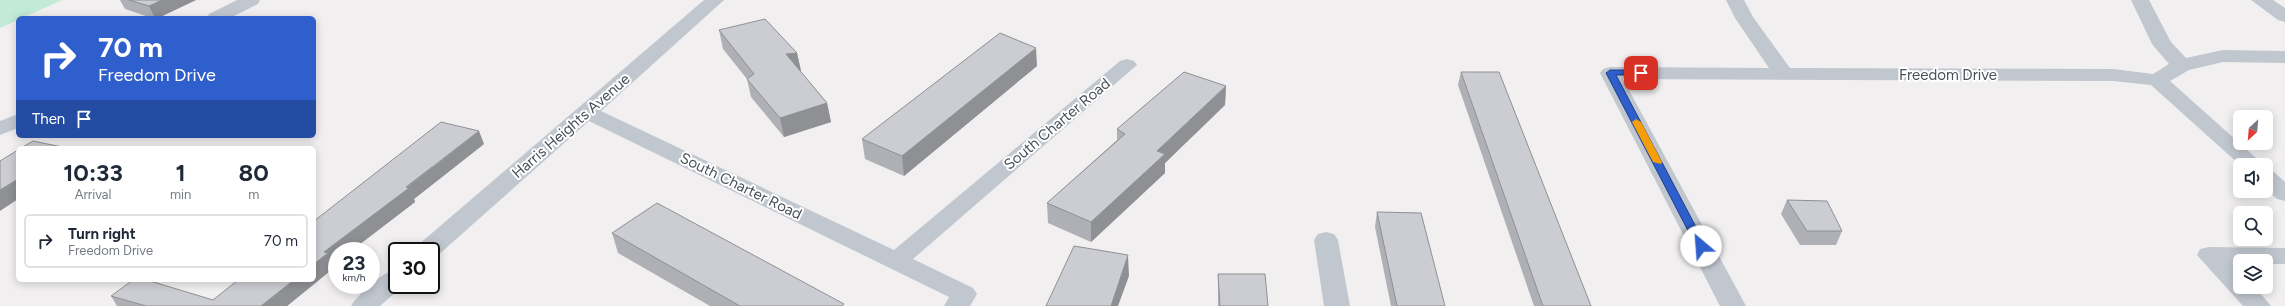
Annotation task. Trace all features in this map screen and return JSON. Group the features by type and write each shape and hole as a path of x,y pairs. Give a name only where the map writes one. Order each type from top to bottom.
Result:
{"street":[{"path":"220,16 251,0"},
{"name":"Harris Heights Avenue","path":"437,242 715,0"},
{"path":"1735,0 1744,18 1784,74"},
{"path":"2140,0 2161,44 2170,56 2182,65"},
{"path":"2260,0 2285,16"},
{"path":"2245,158 2157,80 2182,65 2223,56 2285,57"},
{"name":"South Charter Road","path":"896,261 1126,65"},
{"name":"Freedom Drive","path":"1733,306 1610,73 2113,75 2157,80"},
{"name":"South Charter Road","path":"587,112 896,261 961,300"},
{"path":"0,129 16,121"},
{"path":"2273,183 2285,194"},
{"path":"1326,240 1337,306"},
{"path":"2233,255 2209,255 2233,280"},
{"path":"2273,256 2285,256"},
{"path":"364,306 388,285"},
{"path":"2247,294 2258,306"}],"green space":[{"path":"0,0 62,0 26,16 16,16 16,21 0,28"}],"building":[{"path":"129,0 162,0 149,6"},
{"path":"765,19 797,53 786,54 827,103 780,118 747,79 754,74 719,30"},
{"path":"1000,33 1036,48 902,156 862,139"},
{"path":"1184,72 1226,86 1157,151 1165,154 1091,222 1047,203 1125,134 1117,129"},
{"path":"1461,72 1499,72 1591,306 1543,306"},
{"path":"441,122 479,131 406,187 409,188 337,242 328,242 328,249 324,252 328,253 316,262 316,219"},
{"path":"33,141 57,146 24,146"},
{"path":"16,151 16,180 0,190 0,161"},
{"path":"1787,200 1827,201 1842,231 1807,231"},
{"path":"657,203 844,304 842,306 740,306 612,233"},
{"path":"1377,212 1421,213 1445,306 1397,306"},
{"path":"1074,246 1128,255 1111,306 1046,306"},
{"path":"1218,274 1265,274 1268,306 1220,306"},
{"path":"130,282 154,282 213,300 236,282 291,282 261,306 146,306 111,296"}],"slow traffic":[{"path":"1636,122 1657,162"}],"route":[{"path":"1641,73 1610,73 1701,246"}]}
